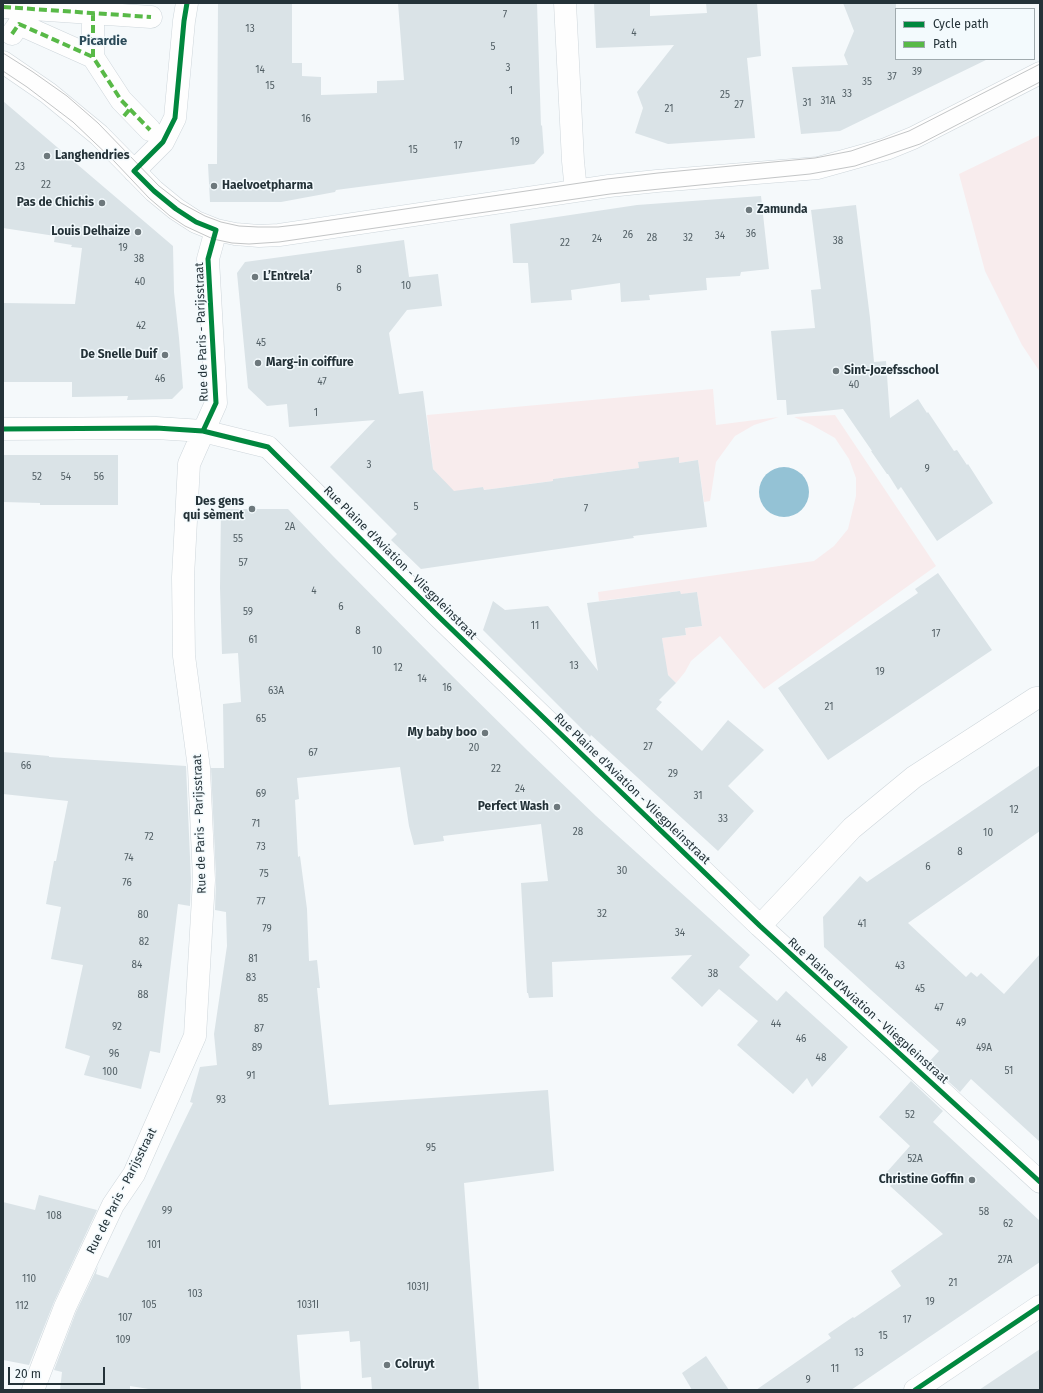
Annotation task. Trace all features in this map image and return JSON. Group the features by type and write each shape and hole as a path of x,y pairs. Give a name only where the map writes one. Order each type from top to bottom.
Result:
{"street":[{"path":"134,171 163,142 175,118 187,3"},
{"path":"565,3 573,161 576,191"},
{"path":"3,7 151,17"},
{"path":"93,13 93,57"},
{"path":"12,34 19,24 93,57 121,100 127,112 150,130"},
{"path":"3,62 48,93 99,135 154,191 176,209 196,222 216,230 259,236 279,235 576,191 657,181 818,168 886,149 914,138 1040,74"},
{"name":"Rue de Paris - Parijsstraat","path":"33,1390 65,1306 114,1205 134,1174 195,1036 204,880 199,768 184,656 183,576 190,464 216,402 208,259 216,230"},
{"name":"Rue Plaine d'Aviation - Vliegpleinstraat","path":"3,429 156,428 203,431 268,447 438,616 760,926 1040,1182"},
{"path":"760,926 852,828 914,777 1036,698 1040,698"},
{"path":"915,1390 1040,1306"}],"shaded area":[{"path":"1040,135 1040,372 1022,345 985,271 959,174"},
{"path":"713,389 716,425 779,417 754,425 735,436 716,462 710,501 704,502 698,460 679,463 679,458 638,463 639,468 484,490 483,487 464,490 454,496 442,484 444,481 433,469 427,415"},
{"path":"835,415 936,566 764,689 720,636 691,661 685,672 676,683 658,665 665,658 662,638 686,635 680,591 599,601 598,592 814,561 834,546 848,529 856,496 856,478 849,459 835,438 794,417","holes":["697,592 702,626 688,628 684,594"]}],"water":[{"path":"779,467 789,467 802,474 809,487 809,497 802,510 789,517 779,517 770,513 763,506 759,497 759,487 763,478 770,471"}],"building":[{"path":"218,3 292,3 292,63 302,63 302,76 321,77 321,95 377,93 377,81 404,80 398,3 537,3 541,126 542,125 544,153 534,164 336,190 335,192 281,202 210,202 208,164 217,164"},
{"path":"594,3 650,3 650,16 707,13 706,3 757,3 761,56 747,58 755,138 668,144 635,133 643,108 637,92 674,45 596,48"},
{"path":"843,3 896,3 895,60 986,60 840,131 801,134 792,67 848,65 844,55 854,31"},
{"path":"3,101 173,246 174,292 183,388 172,399 127,400 128,396 72,397 72,382 3,382 3,303 75,304 82,248 71,247 72,245 54,242 55,236 3,228"},
{"path":"761,196 769,269 741,272 740,276 706,278 707,290 649,295 650,300 621,302 620,283 571,290 572,300 531,303 528,263 513,263 510,224 637,205"},
{"path":"856,205 874,362 886,361 890,418 918,399 954,451 957,450 967,465 968,464 993,503 937,541 901,487 898,490 843,409 787,415 786,400 777,400 771,331 815,328 811,290 821,289 811,210"},
{"path":"404,240 409,277 438,274 442,306 407,310 389,333 399,394 423,391 433,469 454,491 483,487 484,490 553,481 553,479 639,468 638,462 679,457 679,463 698,460 707,527 633,536 634,538 421,569 391,540 397,534 330,467 375,420 289,427 287,404 267,406 248,388 237,273 245,262"},
{"path":"3,455 118,455 118,505 40,505 40,503 3,502"},
{"path":"221,509 288,509 443,667 528,751 596,816 750,955 739,967 777,1001 786,991 848,1047 812,1087 807,1078 793,1094 737,1045 758,1021 719,989 702,1007 671,978 692,955 552,962 553,997 529,998 527,993 521,883 548,881 541,824 443,836 444,841 414,845 409,826 400,767 297,778 299,799 295,800 298,857 300,856 307,909 309,961 317,960 320,988 317,988 329,1105 548,1090 554,1171 464,1183 479,1390 372,1390 371,1377 362,1378 360,1341 350,1342 349,1331 297,1335 301,1390 155,1390 130,1386 130,1390 60,1390 62,1372 54,1370 76,1312 98,1266 96,1274 108,1278 193,1103 190,1102 200,1067 217,1065 214,1034 227,946 226,912 215,910 216,879 211,768 224,768 223,704 241,702 238,653 222,654 220,588"},
{"path":"938,573 992,650 828,760 778,688 918,593 915,589"},
{"path":"680,591 681,594 697,592 702,626 685,628 686,635 662,638 668,675 676,683 659,700 662,702 656,709 702,751 728,720 764,750 728,786 754,811 718,851 591,735 590,737 483,630 493,601 505,610 548,606 598,671 587,603"},
{"path":"3,752 49,757 186,766 191,880 190,906 178,904 160,1053 150,1051 141,1089 84,1075 90,1056 65,1048 83,965 51,959 61,907 46,904 68,801 3,794"},
{"path":"1040,765 1040,831 908,923 966,977 971,972 977,977 981,973 1004,994 1040,954 1040,1142 971,1079 960,1092 928,1063 939,1051 824,947 823,917 860,876 867,882"},
{"path":"911,1081 943,1111 933,1122 1040,1221 1040,1262 851,1390 756,1390 831,1338 828,1334 901,1286 891,1271 943,1234 890,1186 895,1181 886,1173 910,1146 879,1117"},
{"path":"39,1195 97,1210 54,1302 29,1365 3,1360 3,1202 35,1210"},
{"path":"1040,1349 1040,1390 979,1390"},
{"path":"706,1356 729,1390 692,1390 682,1373"}],"tram line":[{"path":"3,53 67,96 98,123 159,186 181,203 205,216 221,222 239,226 258,227 278,227 304,224 607,179 815,158 851,151 909,131 1040,64"},
{"path":"3,71 27,87 73,122 114,161 149,198 170,216 185,226 213,239 232,243 249,244 279,242 610,194 810,174 855,166 920,144 1040,82"}],"marked path":[{"path":"3,7 151,17"},
{"path":"93,13 93,57 121,100 150,130"},
{"path":"12,34 19,24 93,57"},
{"path":"124,116 130,109"}],"cycle path":[{"path":"187,3 175,118 163,142 134,171 154,191 176,209 196,222 216,230 208,259 216,403 203,431"},
{"path":"3,429 156,428 203,431 268,447 438,616 760,926 1040,1182"},
{"path":"915,1390 1040,1306"}],"place":[{"name":"Langhendries","path":"47,156"},
{"name":"Haelvoetpharma","path":"214,186"},
{"name":"Pas de Chichis","path":"102,203"},
{"name":"Zamunda","path":"749,210"},
{"name":"Louis Delhaize","path":"138,232"},
{"name":"L’Entrela’","path":"255,277"},
{"name":"De Snelle Duif","path":"165,355"},
{"name":"Marg-in coiffure","path":"258,363"},
{"name":"Sint-Jozefsschool","path":"836,371"},
{"name":"Des gens qui sèment","path":"252,509"},
{"name":"My baby boo","path":"485,733"},
{"name":"Perfect Wash","path":"557,807"},
{"name":"Christine Goffin","path":"972,1180"},
{"name":"Colruyt","path":"387,1365"}],"district":[{"name":"Picardie","path":"103,41"}]}
